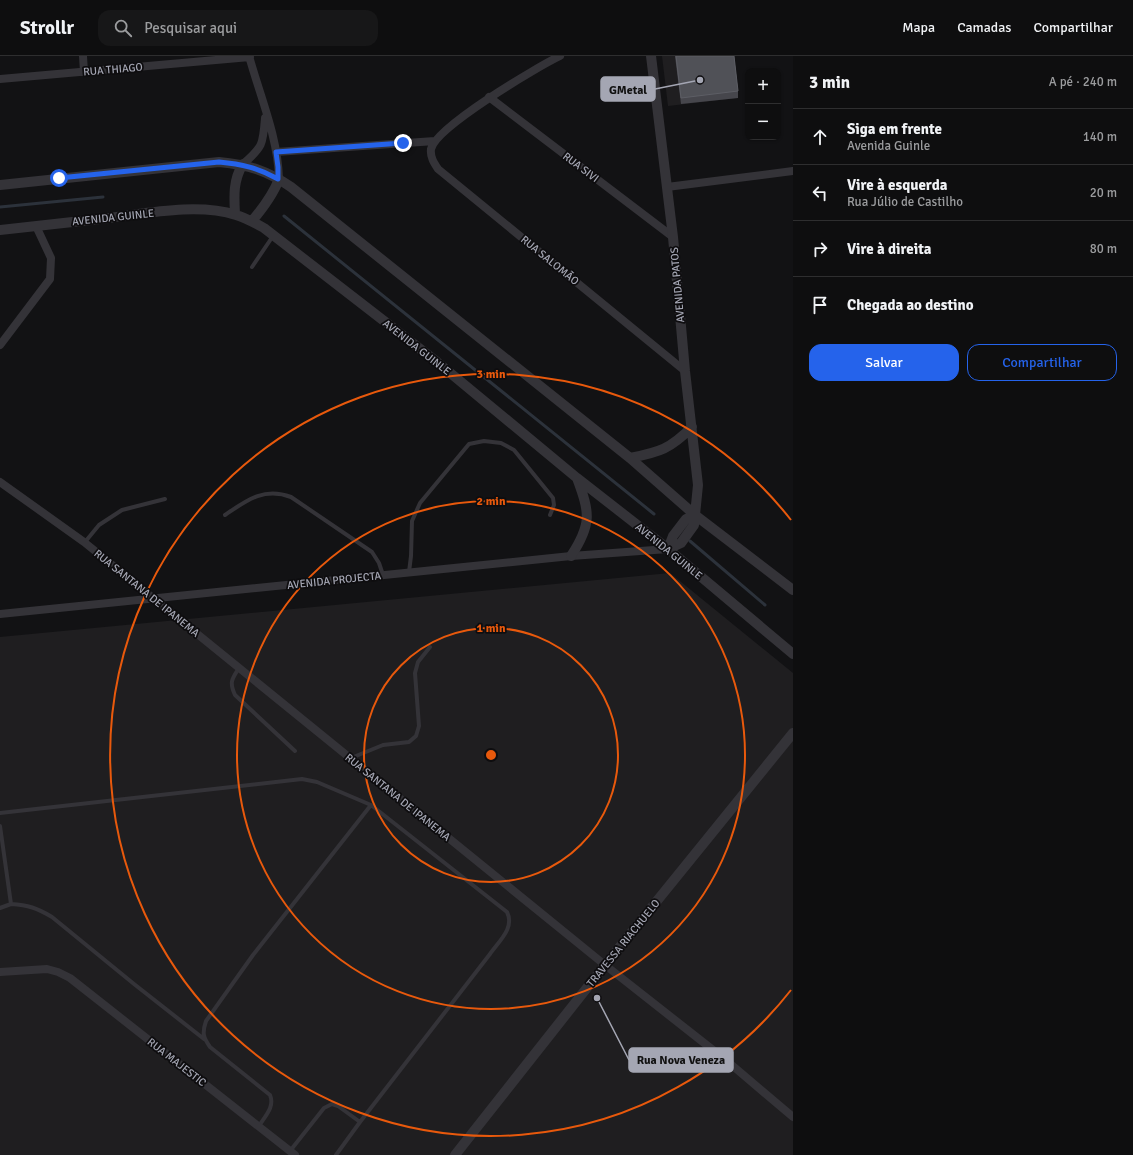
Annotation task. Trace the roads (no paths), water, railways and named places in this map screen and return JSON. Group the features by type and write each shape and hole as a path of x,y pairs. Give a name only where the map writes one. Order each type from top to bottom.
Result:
{"street":[{"path":"83,56 84,72"},
{"path":"249,56 265,109 276,152 278,167 278,179 274,190 268,201 252,221"},
{"name":"RUA THIAGO","path":"0,80 249,56"},
{"path":"276,152 435,141 445,130 490,98 544,63 560,56"},
{"name":"AVENIDA PATOS","path":"651,56 673,237 685,371 698,486 695,515"},
{"name":"RUA SIVI","path":"490,98 673,237"},
{"path":"235,214 235,180 243,164 255,154 262,145 264,136 265,109"},
{"name":"RUA SALOMÃO","path":"435,141 431,150 432,160 438,169 685,371"},
{"path":"0,185 219,162 243,164 264,171 291,187 630,458 695,515 793,590"},
{"path":"667,187 793,171"},
{"name":"AVENIDA GUINLE","path":"0,230 176,210 206,210 235,214 252,221 273,235 437,362 577,478 668,548 793,654"},
{"path":"0,345 50,280 51,258 36,226"},
{"path":"630,458 665,449 679,440 692,427"},
{"path":"571,556 581,540 586,527 588,512 586,501 577,478"},
{"name":"RUA SANTANA DE IPANEMA","path":"0,482 84,542 154,598 605,965 728,1061 793,1117"},
{"path":"668,548 673,536 686,519 695,515"},
{"name":"AVENIDA PROJECTA","path":"0,614 409,572 668,548"},
{"name":"TRAVESSA RIACHUELO","path":"455,1155 605,965 793,733"},
{"name":"RUA MAJESTIC","path":"0,972 48,969 70,978 292,1153"}],"lane":[{"path":"252,267 273,235"},
{"path":"409,572 412,521 420,502 469,444 484,441 501,444 514,450 553,498 554,505 550,515"},
{"path":"225,515 253,497 269,493 282,494 291,497 372,552 379,563 382,575"},
{"path":"84,542 99,525 122,510 165,499"},
{"path":"350,758 383,745 409,742 416,736 419,726 415,673 418,662 430,647"},
{"path":"239,667 231,679 231,687 235,695 295,751"},
{"path":"0,813 302,779 317,782 371,806 507,912 510,919 509,927 336,1155"},
{"path":"204,1039 203,1031 206,1021 253,955 371,806"},
{"path":"0,826 10,904"},
{"path":"0,908 10,904 26,905 52,917 204,1039 210,1047 270,1095 272,1100 271,1106 259,1126"},
{"path":"292,1153 324,1108 328,1105 332,1104 338,1106 360,1122"}],"waterway":[{"path":"0,207 103,197"},
{"path":"284,216 654,514"},
{"path":"690,541 765,605"}],"place":[{"name":"GMetal","path":"700,80"},
{"name":"Rua Nova Veneza","path":"597,998"}]}
